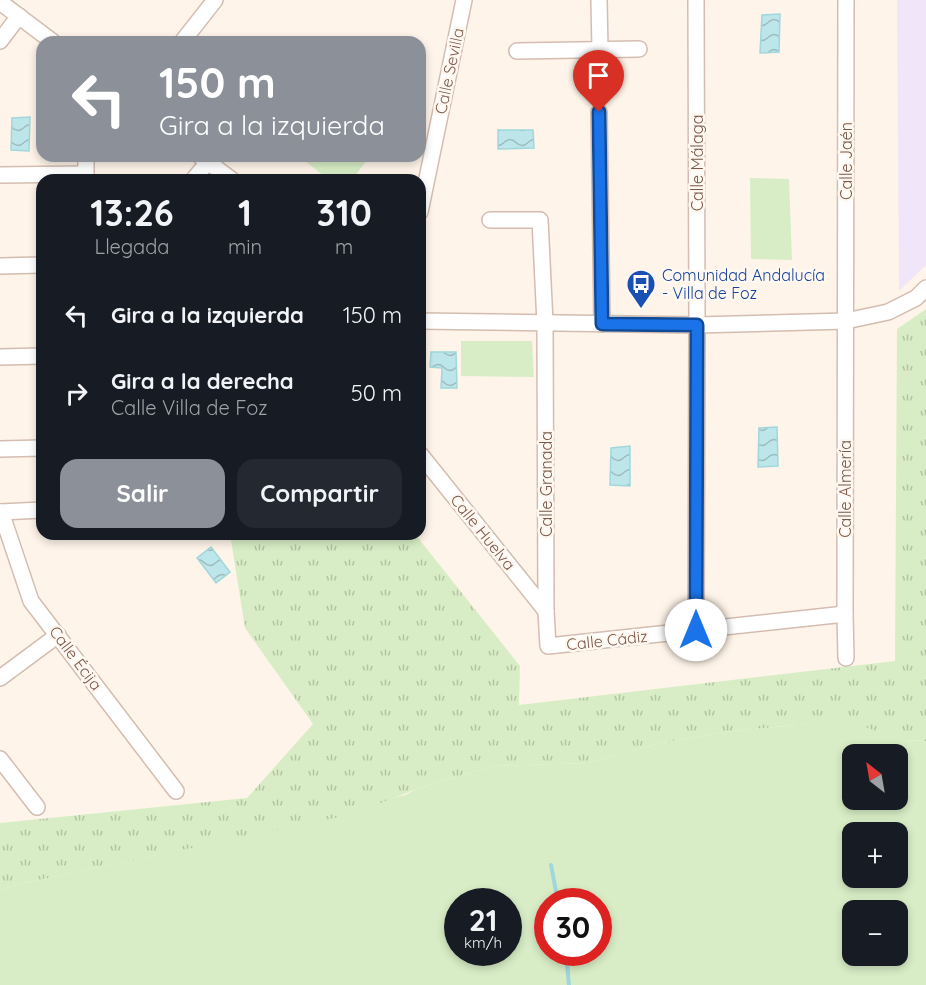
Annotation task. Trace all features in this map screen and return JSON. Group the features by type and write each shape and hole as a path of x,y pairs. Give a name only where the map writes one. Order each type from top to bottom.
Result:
{"street":[{"path":"188,36 215,0"},
{"name":"Calle Sevilla","path":"426,183 464,0"},
{"path":"599,0 600,50"},
{"name":"Calle Málaga","path":"696,0 696,630"},
{"name":"Calle Jaén","path":"846,0 846,321"},
{"path":"0,2 45,36"},
{"path":"0,41 19,16"},
{"path":"517,51 639,49"},
{"path":"599,112 602,324"},
{"path":"212,162 225,174"},
{"path":"0,175 36,176"},
{"name":"Calle Granada","path":"489,220 540,220 546,323 548,646"},
{"path":"0,266 36,265"},
{"path":"426,321 697,325 846,321 888,312 916,298 926,288"},
{"name":"Calle Almería","path":"846,321 846,658"},
{"path":"0,357 36,356"},
{"path":"0,449 36,448"},
{"name":"Calle Huelva","path":"426,461 546,611"},
{"path":"1,512 36,510"},
{"name":"Calle Écija","path":"1,512 32,601 176,791"},
{"name":"Calle Cádiz","path":"548,646 845,614"},
{"path":"0,678 58,635"},
{"path":"0,759 37,807"}],"shaded area":[{"path":"897,0 926,0 926,265 899,291"}],"green space":[{"path":"306,162 365,162 356,174 322,174"},
{"path":"750,178 789,179 792,260 751,259"},
{"path":"926,309 926,741 902,740 856,724 806,724 724,732 661,743 588,763 492,766 417,789 349,815 19,884 0,890 0,823 247,798 313,724 245,628 231,540 420,540 520,666 519,705 895,661 897,329"},
{"path":"461,341 532,341 534,377 461,376"},
{"path":"806,724 857,724 902,740 926,741 926,985 0,985 0,890 195,847 405,795 417,789 492,766 588,763 661,743 724,732"}],"water":[{"path":"780,14 779,52 760,53 762,15"},
{"path":"30,117 29,151 11,150 12,118"},
{"path":"498,130 533,130 534,148 498,149"},
{"path":"431,352 456,352 457,388 441,388 442,368 430,367"},
{"path":"777,427 778,466 758,467 759,428"},
{"path":"630,446 630,486 610,485 611,448"},
{"path":"211,547 230,572 216,583 197,558"}],"waterway":[{"path":"551,865 555,888"},
{"path":"567,966 569,985"}],"place":[{"name":"Comunidad Andalucía - Villa de Foz","path":"641,310"}],"route":[{"path":"599,112 602,324 697,325 696,630"}]}
